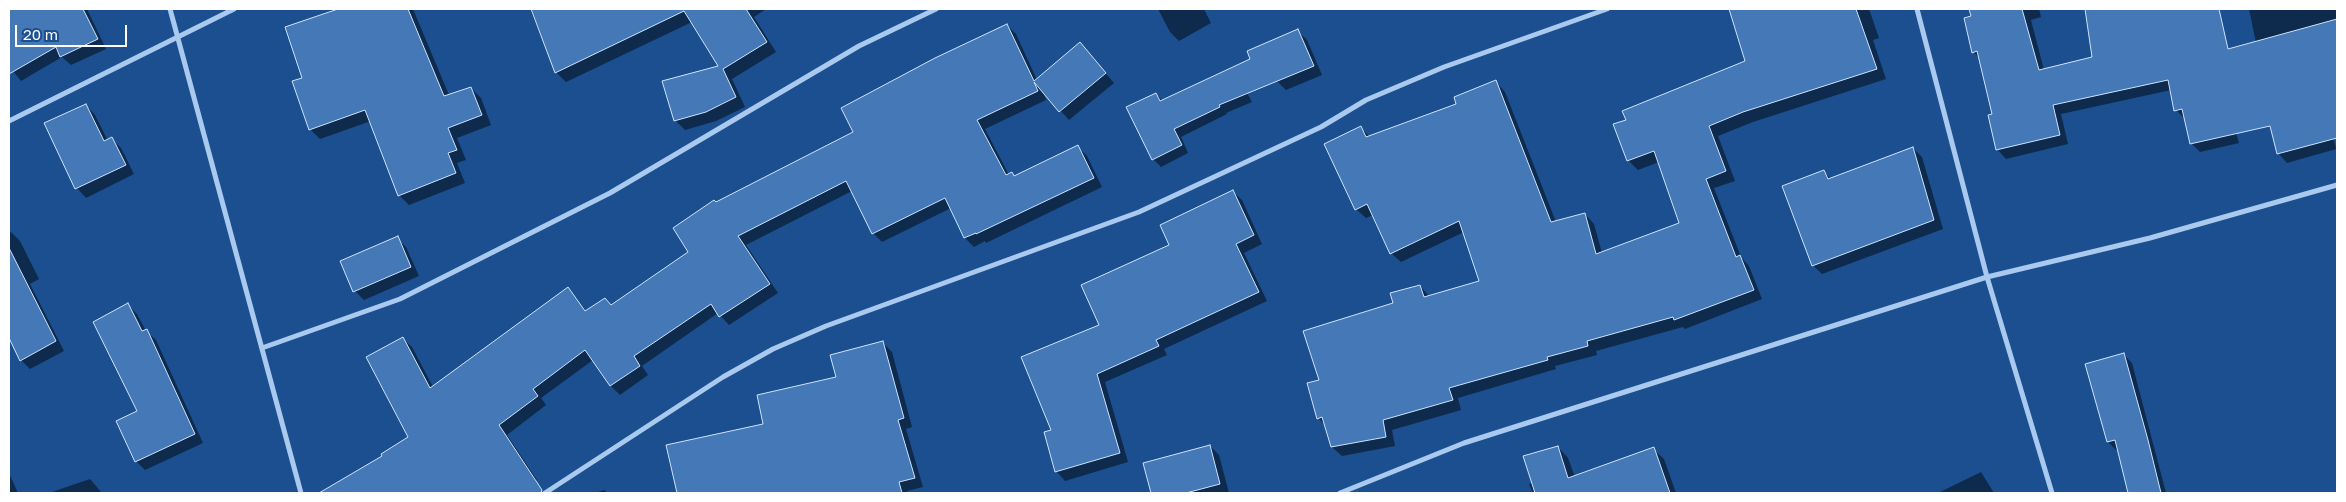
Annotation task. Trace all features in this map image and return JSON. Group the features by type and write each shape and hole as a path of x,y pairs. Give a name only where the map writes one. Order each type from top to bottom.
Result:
{"street":[{"path":"170,9 301,493"},
{"path":"9,121 234,9"},
{"path":"262,348 400,299 610,193 859,46 936,9"},
{"path":"545,493 723,377 773,349 826,326 1139,212 1321,128 1366,100 1444,67 1607,9"},
{"path":"1917,9 1987,277 2052,493"},
{"path":"1340,493 1464,443 1987,277 2150,238 2337,185"}],"building":[{"path":"9,9 83,9 98,39 60,57 56,47 9,74"},
{"path":"338,9 408,9 444,96 471,87 482,115 448,128 457,150 448,153 456,173 398,196 365,110 309,130 292,81 302,78 285,27"},
{"path":"531,9 746,9 767,42 723,69 736,97 706,112 674,121 662,81 718,66 684,11 555,73"},
{"path":"1729,9 1856,9 1877,69 1743,112 1709,126 1726,171 1706,179 1736,257 1740,255 1754,290 1674,320 1673,317 1587,341 1588,346 1547,357 1548,360 1449,388 1453,400 1383,420 1386,437 1331,447 1322,417 1317,419 1307,383 1319,380 1303,331 1393,303 1390,293 1420,285 1424,297 1479,281 1459,221 1390,254 1367,204 1355,210 1324,144 1361,126 1366,137 1456,104 1454,97 1496,80 1551,222 1585,213 1596,254 1679,223 1654,151 1627,161 1613,124 1626,120 1622,111 1745,61"},
{"path":"1969,9 2022,9 2039,70 2092,57 2085,9 2219,9 2228,49 2337,19 2337,138 2277,154 2270,126 2190,144 2182,109 2174,111 2168,80 2053,105 2060,135 1996,150 1988,115 1992,114 1977,51 1972,53 1964,18 1971,16"},
{"path":"1007,24 1034,81 1080,42 1106,73 1059,112 1034,82 1038,91 977,120 1006,175 1012,172 1014,176 1078,145 1094,178 964,238 945,198 872,234 846,181 738,236 770,284 719,317 711,304 634,356 640,366 610,386 585,350 533,389 538,396 499,425 542,490 541,493 319,493 382,456 381,454 408,437 366,357 403,337 430,388 568,287 585,311 605,298 611,305 688,252 673,228 714,200 716,202 853,132 841,108 935,58"},
{"path":"1298,29 1314,66 1219,105 1220,107 1174,129 1182,145 1152,160 1126,107 1156,93 1160,101 1250,59 1247,51"},
{"path":"86,104 104,141 112,137 126,165 75,189 44,123"},
{"path":"1913,147 1934,220 1812,266 1782,186 1824,170 1828,179"},
{"path":"1233,190 1254,235 1236,244 1259,292 1156,340 1159,346 1097,374 1120,453 1055,472 1044,432 1051,430 1021,357 1099,325 1081,285 1169,245 1160,225"},
{"path":"398,236 411,267 353,292 340,261"},
{"path":"9,248 56,341 20,361 9,338"},
{"path":"128,303 142,331 147,329 195,434 135,462 116,421 137,411 93,322"},
{"path":"883,341 904,418 898,420 915,478 899,482 902,493 677,493 666,445 763,424 757,395 836,377 830,355"},
{"path":"2124,353 2161,493 2128,493 2115,440 2107,442 2085,364"},
{"path":"1210,445 1220,484 1186,493 1151,493 1143,463"},
{"path":"1558,446 1568,478 1654,447 1670,493 1535,493 1523,456"}]}
